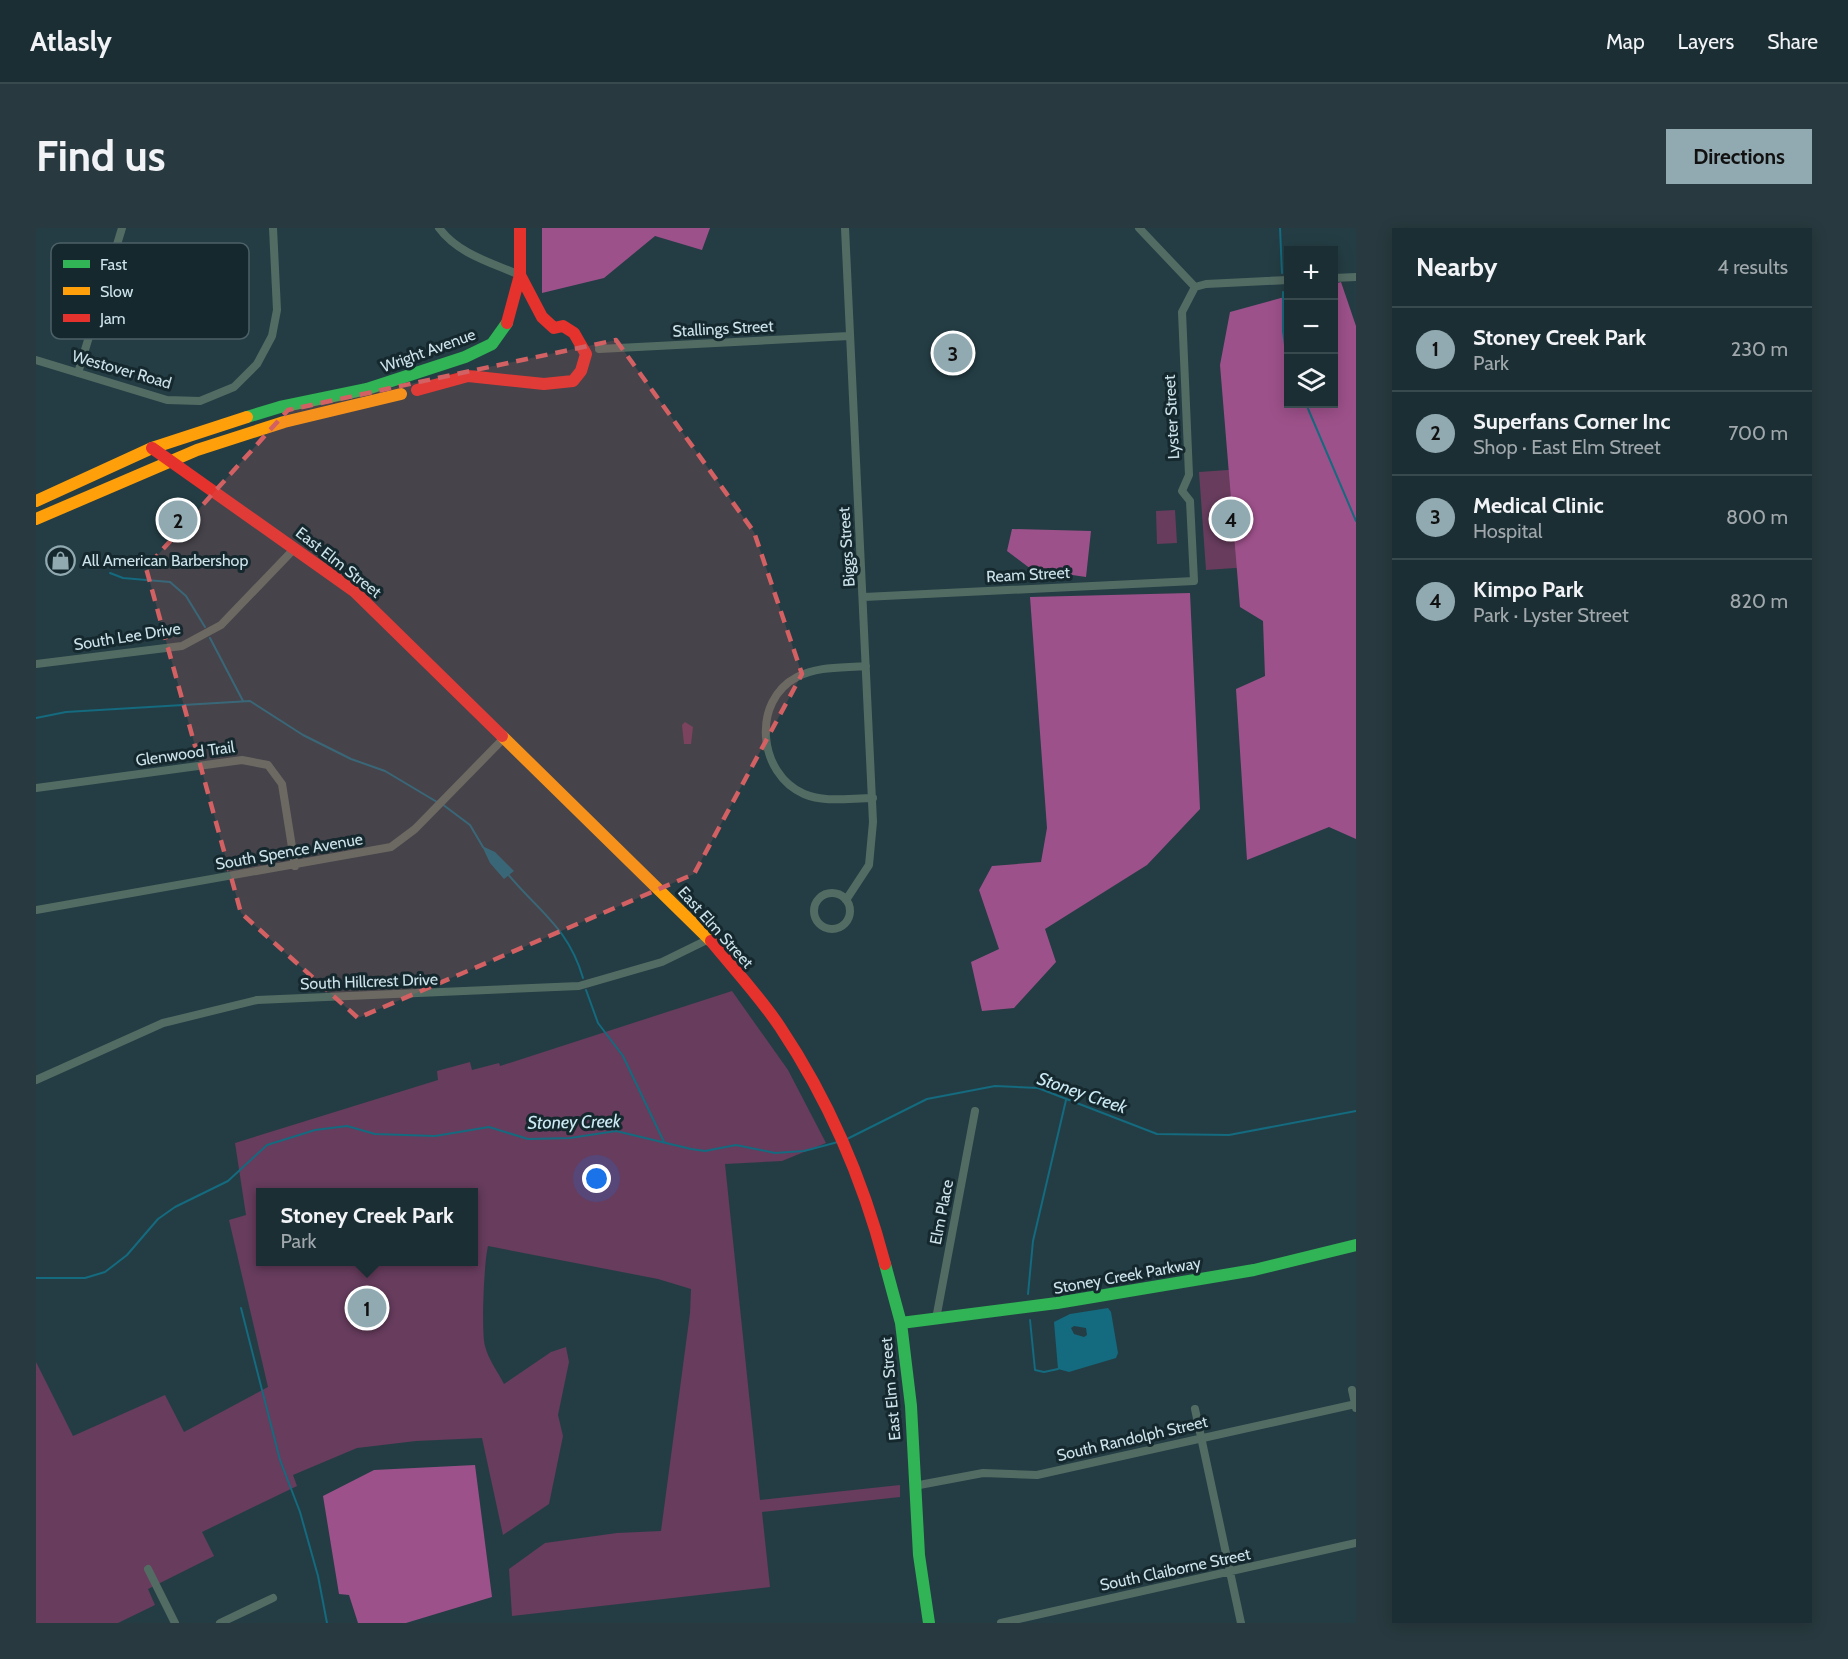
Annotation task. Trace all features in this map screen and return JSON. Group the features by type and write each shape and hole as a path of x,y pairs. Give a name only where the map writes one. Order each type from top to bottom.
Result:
{"street":[{"path":"118,243 123,228"},
{"name":"Westover Road","path":"36,360 167,400 200,401 234,387 257,364 272,336 277,310 273,228"},
{"path":"439,228 446,237 462,249 520,275 520,228"},
{"name":"Biggs Street","path":"845,228 873,798 869,864 846,900"},
{"path":"1139,228 1195,287 1206,284 1284,280"},
{"name":"Wright Avenue","path":"417,390 468,376 544,384 573,381 581,371 586,354 574,333 563,326 554,328 542,317 520,275"},
{"name":"Wright Avenue","path":"36,501 152,447 280,407 367,389 479,351 492,344 504,330 510,317 515,286 520,275"},
{"path":"1338,278 1356,277"},
{"name":"Lyster Street","path":"1194,581 1190,501 1182,491 1189,475 1182,312 1195,287"},
{"name":"Stallings Street","path":"599,349 849,336"},
{"path":"78,372 88,339"},
{"name":"Wright Avenue","path":"36,519 61,511 167,460 308,416 401,394"},
{"name":"East Elm Street","path":"152,447 167,460 354,591 710,939 779,1025 813,1081 849,1157 875,1226 901,1323 911,1406 919,1555 929,1623"},
{"name":"South Lee Drive","path":"36,664 182,646 221,625 295,548"},
{"name":"Ream Street","path":"864,597 1194,581"},
{"path":"866,666 815,670 796,677 782,689 771,706 766,724 766,743 772,762 785,780 803,793 822,799 873,798"},
{"name":"South Spence Avenue","path":"36,910 295,866 391,847 444,800 505,737"},
{"name":"Glenwood Trail","path":"36,788 242,760 268,765 282,784 295,866"},
{"path":"834,893 846,900 850,911 849,918 842,926 830,930 819,924 814,913 816,903 825,894 834,893"},
{"name":"South Hillcrest Drive","path":"36,1080 163,1023 257,1000 579,986 662,963 710,939"},
{"name":"Elm Place","path":"936,1319 975,1111"},
{"name":"Stoney Creek Parkway","path":"901,1323 1057,1303 1243,1272 1356,1245"},
{"path":"1352,1390 1356,1405"},
{"name":"South Randolph Street","path":"914,1486 982,1473 1037,1475 1356,1405"},
{"path":"1195,1409 1241,1623"},
{"name":"South Claiborne Street","path":"1001,1623 1356,1544"},
{"path":"148,1569 175,1623"},
{"path":"220,1623 273,1598"}],"highlighted area":[{"path":"616,340 754,532 802,674 694,874 358,1018 241,913 146,568 288,410"}],"shaded area":[{"path":"542,228 710,228 702,250 655,236 604,278 542,293"},
{"path":"1341,282 1356,326 1356,839 1329,827 1247,860 1236,689 1265,676 1263,621 1240,607 1220,365 1230,312 1284,297 1284,408 1338,408 1338,283"},
{"path":"1256,468 1264,566 1206,570 1199,472"},
{"path":"1175,510 1177,543 1157,544 1156,511"},
{"path":"1012,529 1091,531 1086,577 1031,569 1007,551"},
{"path":"1190,593 1200,809 1147,865 1045,929 1056,962 1014,1008 982,1011 971,962 999,949 979,890 992,866 1041,862 1047,828 1030,597"},
{"path":"685,722 693,727 691,744 684,744 682,725"},
{"path":"732,991 788,1070 826,1143 782,1161 725,1164 760,1500 900,1485 900,1497 762,1512 770,1587 512,1616 509,1569 545,1543 617,1533 661,1531 690,1313 691,1289 658,1279 488,1246 485,1266 484,1338 488,1356 504,1384 551,1352 566,1347 569,1362 558,1415 563,1436 549,1504 503,1535 482,1438 416,1441 357,1448 293,1475 297,1486 202,1532 214,1556 148,1589 155,1605 118,1623 36,1623 36,1362 73,1436 165,1395 184,1432 268,1387 229,1220 246,1215 235,1143 438,1080 437,1071 470,1062 472,1070 499,1063 500,1066"},
{"path":"475,1465 492,1597 406,1623 358,1623 349,1595 339,1594 323,1496 374,1470"}],"water":[{"path":"482,846 495,852 514,871 504,879 490,863"},
{"path":"1108,1308 1111,1312 1118,1353 1116,1358 1069,1372 1058,1369 1054,1322 1070,1314","holes":["1074,1326 1086,1328 1087,1335 1084,1337 1074,1334 1071,1328"]}],"waterway":[{"path":"1280,228 1282,273"},
{"path":"1283,292 1283,331 1286,354"},
{"path":"1308,408 1356,521"},
{"path":"110,573 123,578 170,582 186,596 205,627"},
{"path":"210,638 243,701"},
{"path":"36,718 66,712 250,701 303,735 351,759 385,771 437,802"},
{"path":"442,804 470,825 483,847"},
{"path":"507,873 561,933 577,960 583,978"},
{"path":"586,990 598,1023 623,1056 664,1142"},
{"name":"Stoney Creek","path":"847,1139 927,1099 995,1086 1038,1088 1157,1134 1229,1135 1356,1111"},
{"path":"1028,1294 1033,1241 1066,1100"},
{"name":"Stoney Creek","path":"36,1278 85,1278 105,1272 127,1255 158,1219 175,1207 228,1181 267,1145 315,1130 347,1126 375,1134 435,1136 489,1127 528,1139 570,1138 616,1131 705,1151 736,1145 775,1153 804,1151 838,1142"},
{"path":"241,1308 280,1460 300,1512 318,1576 327,1623"},
{"path":"1030,1320 1035,1370 1044,1372 1058,1369"}],"traffic: fast":[{"path":"247,417 280,407 367,389 465,357 492,344 507,323"},
{"path":"901,1323 1057,1303 1254,1270 1356,1245"},
{"path":"885,1264 901,1323 911,1406 919,1555 929,1623"}],"traffic: slow":[{"path":"36,519 197,450 284,422 401,394"},
{"path":"36,501 152,448 247,417"},
{"path":"502,736 711,941"}],"traffic: jam":[{"path":"507,323 520,275 520,228"},
{"path":"417,390 468,376 544,384 573,381 581,371 586,354 574,333 563,326 554,328 542,317 520,275"},
{"path":"152,448 354,591 502,736"},
{"path":"711,941 772,1016 814,1083 855,1171 885,1264"}],"place":[{"name":"Medical Clinic","path":"953,353"},
{"name":"Kimpo Park","path":"1231,519"},
{"name":"Superfans Corner Inc","path":"178,520"},
{"name":"All American Barbershop","path":"61,560"},
{"name":"Stoney Creek Park","path":"367,1308"}]}
